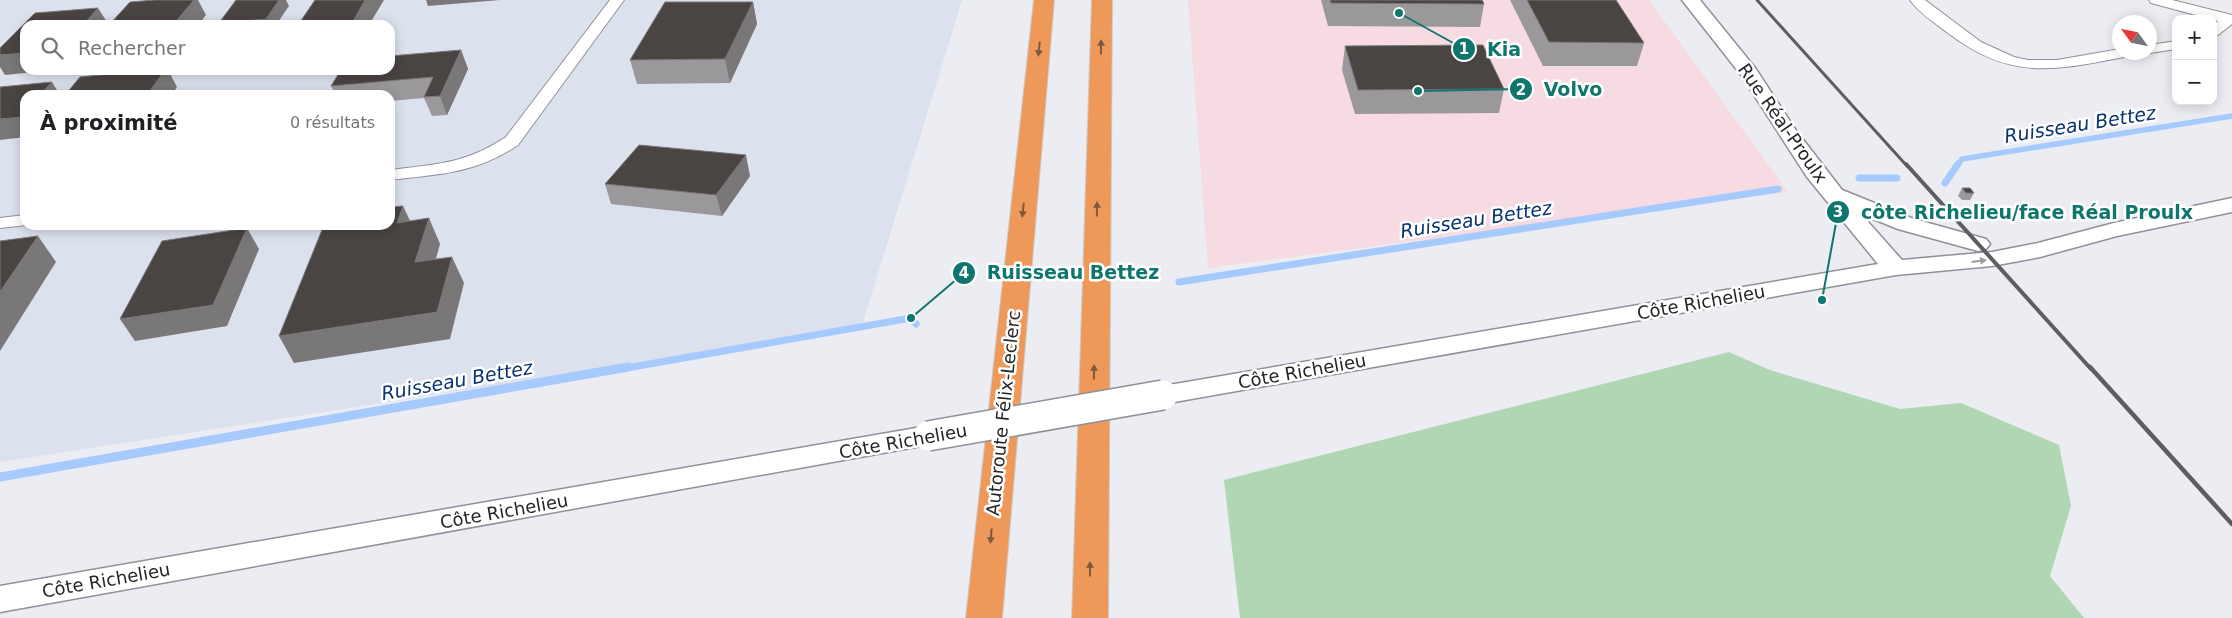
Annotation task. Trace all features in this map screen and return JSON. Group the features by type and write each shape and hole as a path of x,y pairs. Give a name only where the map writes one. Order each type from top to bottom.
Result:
{"highway":[{"name":"Autoroute Félix-Leclerc","path":"984,618 1044,0"},
{"path":"1090,618 1102,0"}],"street":[{"path":"395,174 462,166 494,153 512,141 617,0"},
{"name":"Rue Réal-Proulx","path":"1691,0 1740,61 1794,144 1832,194 1896,268"},
{"path":"1917,0 1976,47 2009,61 2046,65 2112,55"},
{"path":"2156,0 2230,19"},
{"path":"2217,29 2230,19"},
{"path":"2157,49 2172,46"},
{"path":"1832,194 1906,224 1978,244"},
{"name":"Côte Richelieu","path":"0,599 1896,268 1992,259 2040,250 2114,230 2232,204"},
{"path":"0,223 20,221"},
{"name":"Côte Richelieu","path":"1896,268 1952,248 2022,237 2114,230"}],"shaded area":[{"path":"0,0 962,0 861,329 0,462"},
{"path":"1188,0 1649,0 1788,192 1208,268"}],"green space":[{"path":"1729,352 1770,370 1900,409 1961,403 2059,445 2071,506 2050,576 2084,618 1240,618 1224,480"}],"building":[{"path":"194,0 177,20 114,20 130,2"},
{"path":"236,0 279,0 266,19 221,20"},
{"path":"315,0 365,0 354,20 301,20"},
{"path":"1330,0 1482,0 1484,4 1331,3"},
{"path":"1527,0 1616,0 1644,43 1549,42"},
{"path":"665,2 753,2 725,59 630,60"},
{"path":"98,8 87,20 28,20 35,13"},
{"path":"20,28 20,53 0,55 0,48"},
{"path":"1483,45 1504,89 1358,90 1345,46"},
{"path":"461,50 440,96 424,97 433,77 331,86 338,75 395,75 395,56"},
{"path":"100,75 161,75 151,90 69,90 80,77"},
{"path":"52,82 45,90 20,90 20,117 0,119 0,87"},
{"path":"639,145 746,155 716,195 605,184"},
{"path":"1962,188 1970,188 1974,193 1966,193"},
{"path":"403,206 397,223 429,218 415,262 452,257 437,312 279,336 322,230 395,230 395,207"},
{"path":"234,230 246,230 213,305 120,319 162,241"},
{"path":"38,236 0,292 0,241"}],"waterway":[{"name":"Ruisseau Bettez","path":"1957,166 1962,159 2232,116"},
{"name":"Ruisseau Bettez","path":"1945,183 1958,164"},
{"name":"Ruisseau Bettez","path":"1859,178 1897,178"},
{"name":"Ruisseau Bettez","path":"1179,282 1778,189"},
{"name":"Ruisseau Bettez","path":"621,369 911,318 916,324"},
{"name":"Ruisseau Bettez","path":"0,477 628,367"}],"railway":[{"path":"1757,0 1907,166"},
{"path":"1906,164 2091,369"},
{"path":"2090,367 2232,524"}],"place":[{"name":"Kia","path":"1399,13"},
{"name":"Volvo","path":"1418,91"},
{"name":"côte Richelieu/face Réal Proulx","path":"1822,300"},
{"name":"Ruisseau Bettez","path":"911,318"}]}
